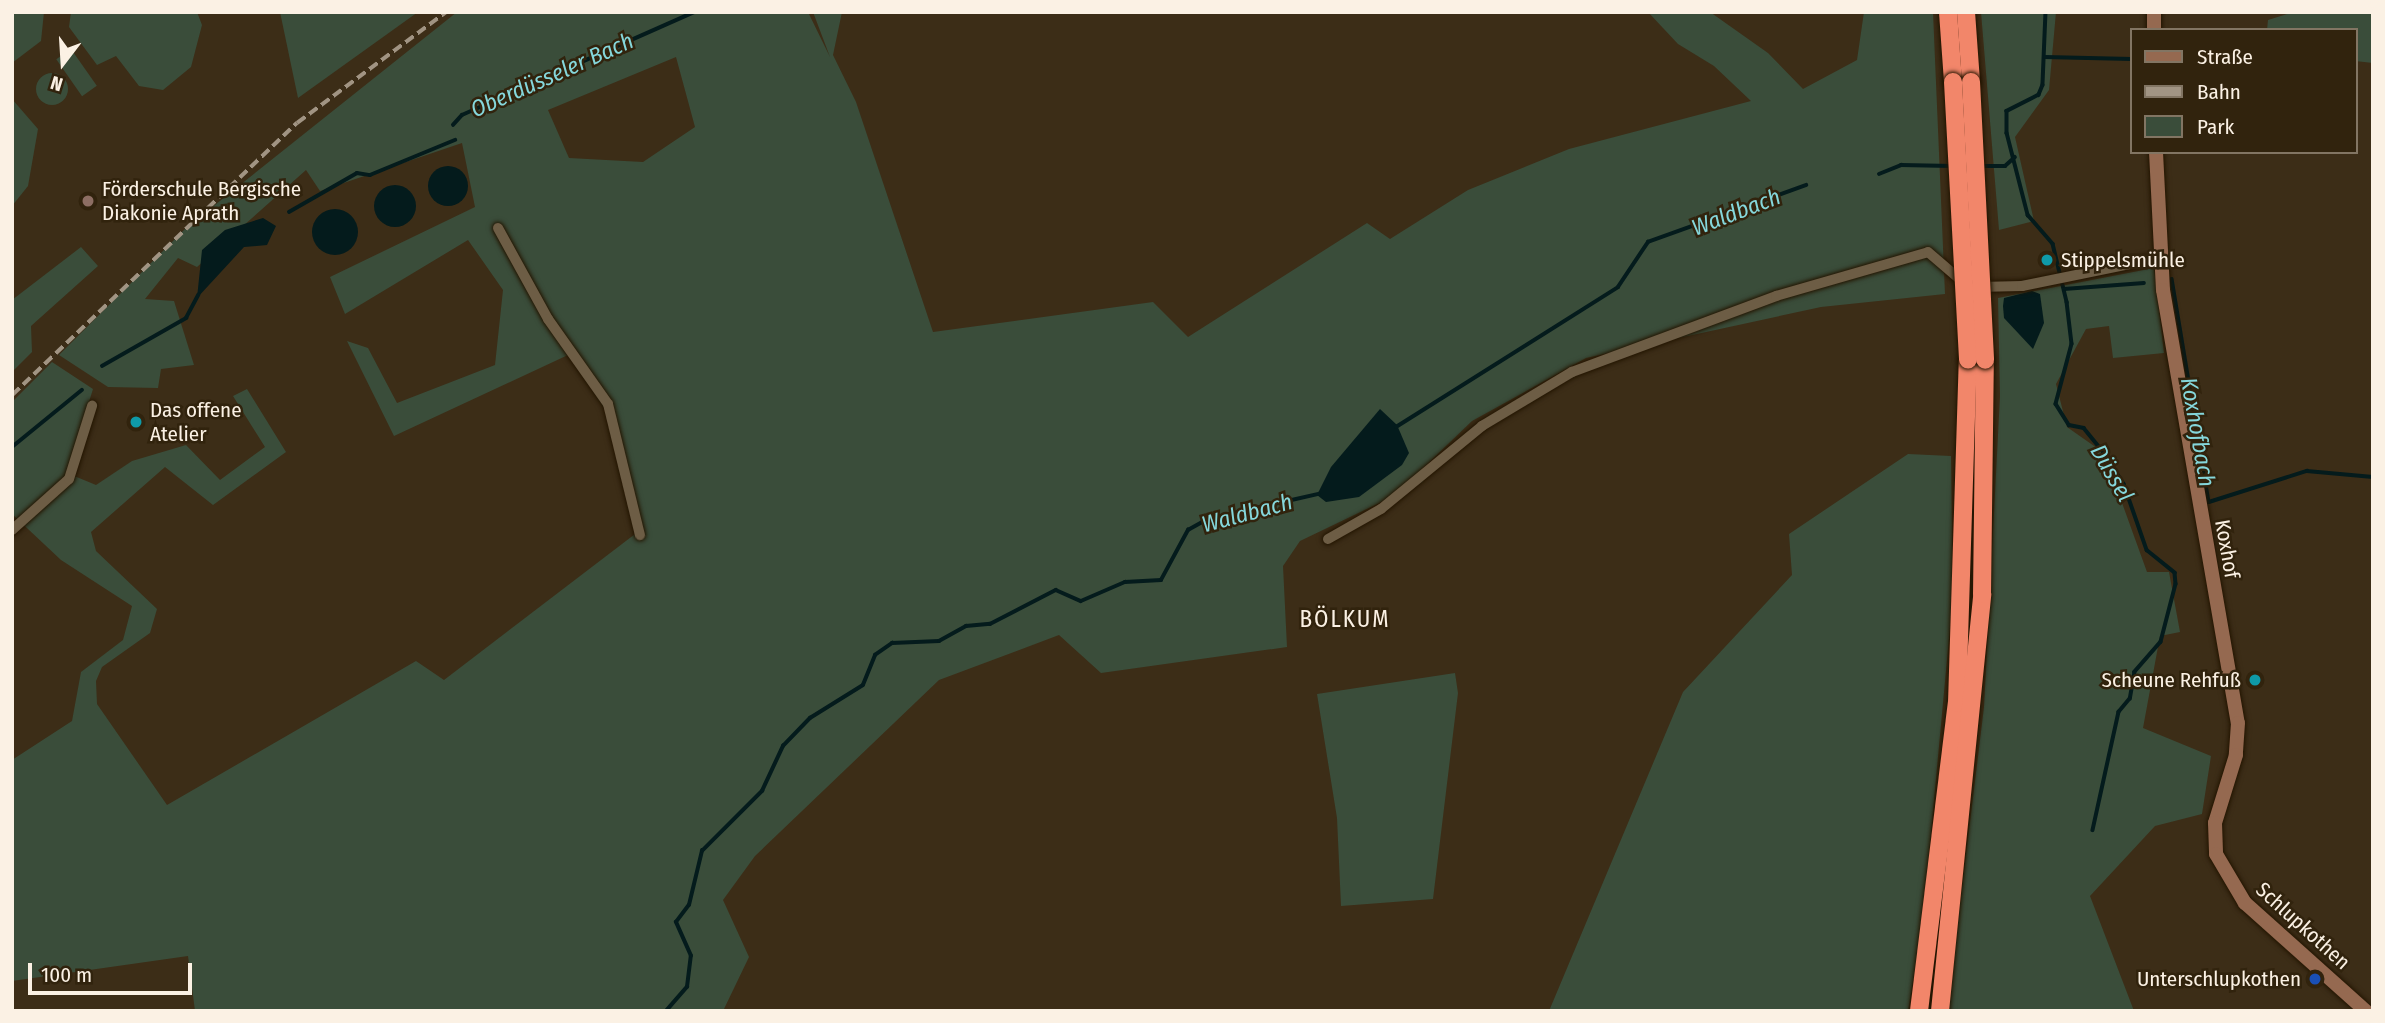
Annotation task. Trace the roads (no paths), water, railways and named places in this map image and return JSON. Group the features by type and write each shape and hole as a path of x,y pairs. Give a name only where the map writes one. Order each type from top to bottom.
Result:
{"highway":[{"path":"1948,12 1962,82"},
{"path":"1940,1011 1982,594 1977,360 1962,82 1966,12"},
{"path":"1919,1011 1957,703 1977,360"}],"main road":[{"name":"Koxhof","path":"2157,154 2160,258 2238,723 2236,755 2215,823 2220,866"},
{"name":"Schlupkothen","path":"2220,866 2245,903 2366,1011"}],"street":[{"path":"498,228 548,319 608,404 640,535"},
{"path":"1328,540 1381,509 1482,426 1560,379 1776,296 1932,251 1973,287 2050,281 2160,258"},
{"path":"12,530 69,479 92,406"}],"water":[{"path":"448,166 462,172 468,186 462,200 448,206 434,200 428,186 434,172"},
{"path":"395,185 410,191 416,206 410,221 395,227 380,221 374,206 380,191"},
{"path":"335,209 351,216 358,232 351,248 335,255 319,248 312,232 319,216"},
{"path":"263,218 276,226 267,245 244,247 197,298 202,250 225,230"},
{"path":"2032,291 2040,294 2044,323 2033,349 2004,318 2003,306 2004,298"},
{"path":"1380,409 1397,425 1409,453 1402,465 1359,497 1326,502 1317,495 1331,467"}],"waterway":[{"name":"Oberdüsseler Bach","path":"453,125 462,115 694,12"},
{"name":"Düssel","path":"2046,12 2043,85 2039,95 2007,111 2007,133 2028,215 2053,244 2067,302 2072,344 2056,404 2069,425 2084,428 2102,450 2124,484 2147,550 2175,573 2176,584 2161,642 2135,672 2130,699 2119,712 2093,830"},
{"path":"2045,57 2130,59"},
{"name":"Oberdüsseler Bach","path":"289,212 357,173 370,175 455,140"},
{"name":"Waldbach","path":"1981,166 2005,166 2015,157"},
{"name":"Waldbach","path":"1879,174 1901,165 1952,166"},
{"name":"Waldbach","path":"1396,427 1618,287 1648,242 1806,185"},
{"name":"Koxhofbach","path":"2172,279 2209,502 2307,471 2373,477"},
{"name":"Koxhofbach","path":"2064,289 2144,283"},
{"name":"Oberdüsseler Bach","path":"102,366 186,318 198,295"},
{"name":"Oberdüsseler Bach","path":"12,447 82,390"},
{"name":"Waldbach","path":"666,1011 687,987 691,956 676,922 689,905 702,851 762,791 783,746 810,718 863,685 875,655 892,643 939,641 966,626 990,624 1056,590 1081,601 1125,582 1161,580 1188,530 1208,519 1318,494"}],"railway":[{"path":"12,395 297,123 446,12"}],"place":[{"name":"Förderschule Bergische Diakonie Aprath","path":"88,201"},
{"name":"Stippelsmühle","path":"2047,260"},
{"name":"Das offene Atelier","path":"136,422"},
{"name":"Scheune Rehfuß","path":"2255,680"},
{"name":"Unterschlupkothen","path":"2315,979"}],"district":[{"name":"BÖLKUM","path":"1345,619"}]}
